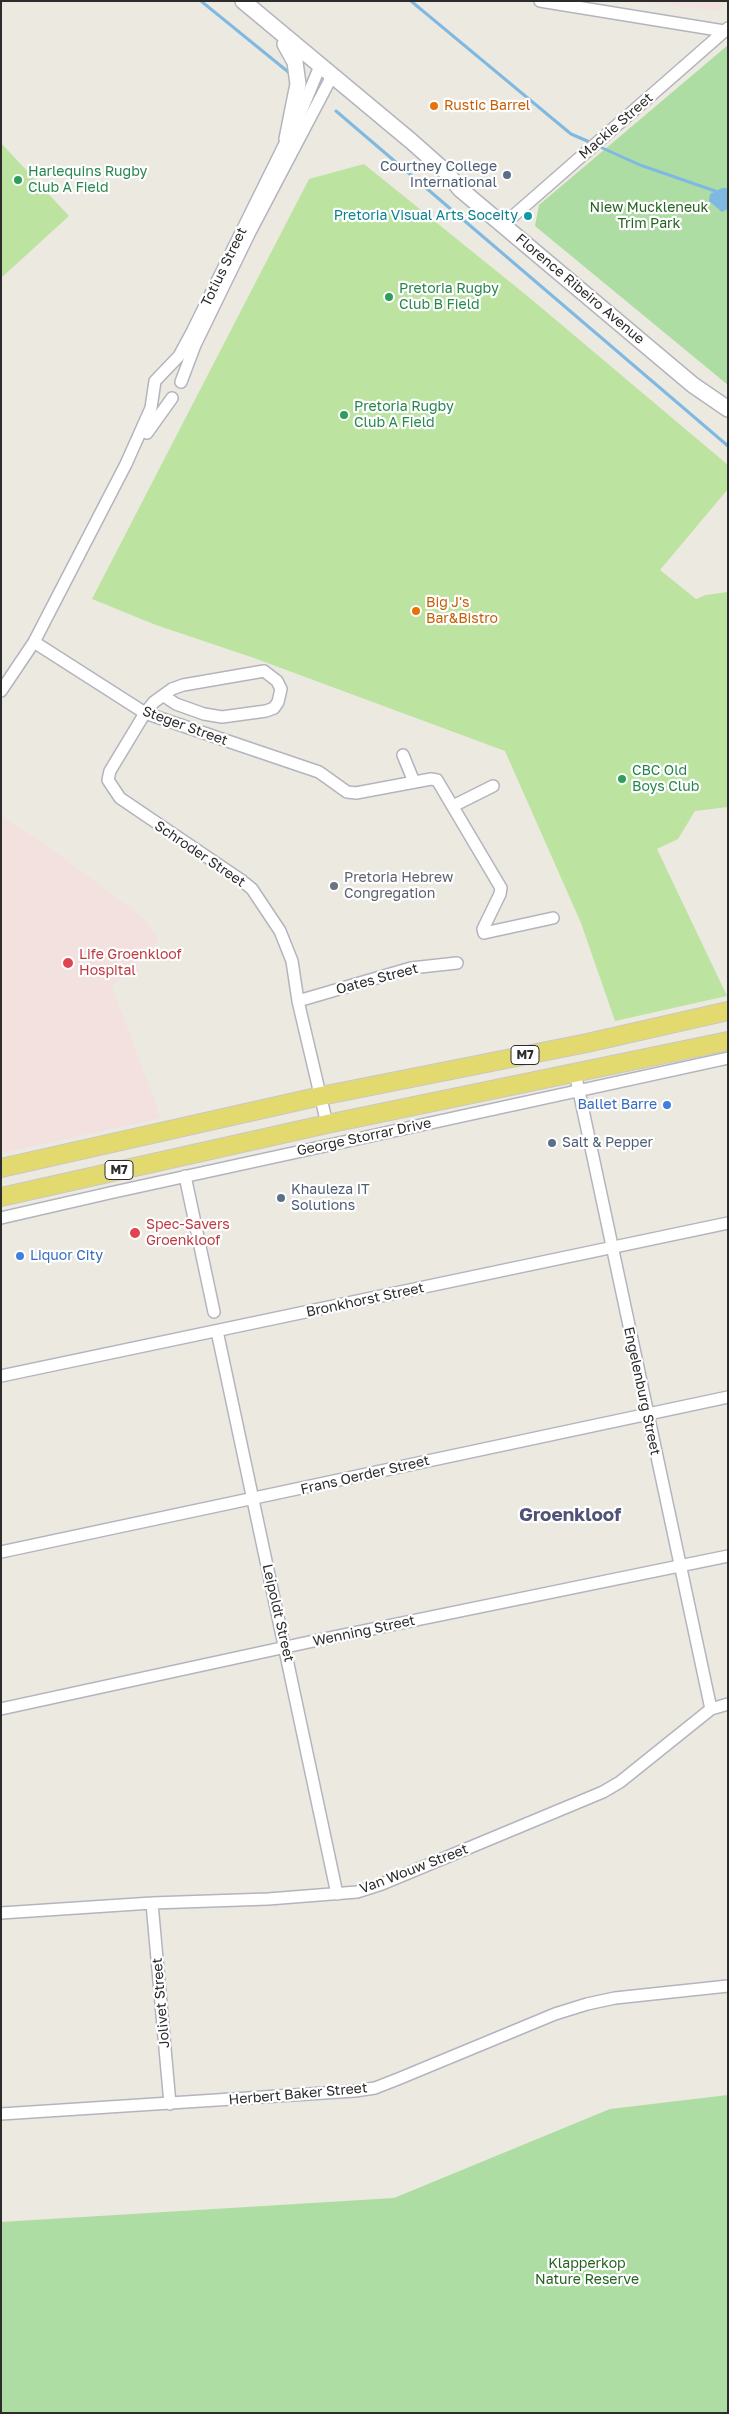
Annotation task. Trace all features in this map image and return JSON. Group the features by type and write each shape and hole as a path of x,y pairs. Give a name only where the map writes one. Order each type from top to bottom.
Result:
{"main road":[{"name":"Florence Ribeiro Avenue","path":"232,1 324,74"},
{"name":"Florence Ribeiro Avenue","path":"244,1 440,178 460,189 504,224 700,390 728,420"},
{"path":"284,44 295,62 298,84 287,139"},
{"name":"Florence Ribeiro Avenue","path":"700,390 706,392 728,409"},
{"name":"M7","path":"1,1168 321,1096 588,1043 728,1011"},
{"path":"577,1081 577,1055 588,1043"},
{"name":"George Storrar Drive","path":"1,1197 327,1124 577,1081 726,1044"},
{"path":"462,1068 484,1072 554,1057 559,1058 577,1081"}],"street":[{"path":"540,1 726,30"},
{"name":"Mackie Street","path":"504,224 726,30"},
{"name":"Totius Street","path":"1,691 34,642 126,464 148,417 155,390 155,381 179,356 188,340 303,107 324,74"},
{"name":"Totius Street","path":"181,382 195,345 324,74"},
{"path":"155,390 160,396 172,398 181,390 181,382 172,373 164,373"},
{"name":"Totius Street","path":"126,464 172,398"},
{"name":"Steger Street","path":"34,642 145,713 325,775 347,792 356,793 414,782 437,780 453,806"},
{"name":"Schroder Street","path":"164,696 176,704 204,714 222,717 266,711 274,708 278,702 281,689 276,680 264,671 183,685 164,696 154,702 145,713 110,771 108,780 120,798 252,889 285,940 292,960 298,1001 327,1124"},
{"path":"403,755 414,782"},
{"path":"493,786 453,806 501,888 483,929 484,933 553,918"},
{"name":"Oates Street","path":"298,1001 411,968 457,963"},
{"name":"George Storrar Drive","path":"1,1218 185,1176 577,1081"},
{"name":"Engelenburg Street","path":"577,1081 710,1709"},
{"path":"185,1176 214,1312"},
{"name":"Bronkhorst Street","path":"1,1376 728,1223"},
{"name":"Leipoldt Street","path":"217,1331 338,1894"},
{"name":"Frans Oerder Street","path":"1,1552 728,1397"},
{"name":"Wenning Street","path":"1,1710 285,1648 728,1556"},
{"name":"Van Wouw Street","path":"1,1913 152,1903 268,1899 357,1892 382,1884 603,1792 620,1782 710,1709 728,1704"},
{"name":"Jolivet Street","path":"152,1903 170,2104"},
{"name":"Herbert Baker Street","path":"1,2114 355,2092 375,2088 555,2014 587,2004 615,1998 728,1986"}],"shaded area":[{"path":"636,1 727,1 719,11"},
{"name":"Life Groenkloof Hospital","path":"1,816 49,847 142,917 159,940 112,987 161,1118 1,1153"}],"green space":[{"name":"Niew Muckleneuk Trim Park","path":"728,45 728,385 535,226 539,205"},
{"name":"Harlequins Rugby Club A Field","path":"1,143 69,216 1,278"},
{"path":"364,164 531,299 728,465 728,489 660,570 696,599 706,595 728,592 728,807 695,811 678,839 657,849 727,996 615,1021 581,923 505,751 254,658 156,625 92,599 309,179"},
{"name":"Klapperkop Nature Reserve","path":"728,2095 728,2413 1,2413 1,2222 394,2198 610,2109"}],"water":[{"path":"722,188 728,188 728,209 722,212 709,201 710,194"}],"waterway":[{"path":"201,1 292,75"},
{"path":"411,1 571,134 592,143"},
{"path":"336,111 728,446"},
{"path":"598,146 640,165 718,192"}],"place":[{"name":"Rustic Barrel","path":"434,106"},
{"name":"Courtney College International","path":"507,175"},
{"name":"Harlequins Rugby Club A Field","path":"18,180"},
{"name":"Pretoria Visual Arts Soceity","path":"528,216"},
{"name":"Pretoria Rugby Club B Field","path":"389,297"},
{"name":"Pretoria Rugby Club A Field","path":"344,415"},
{"name":"Big J's Bar&Bistro","path":"416,611"},
{"name":"CBC Old Boys Club","path":"622,779"},
{"name":"Pretoria Hebrew Congregation","path":"334,886"},
{"name":"Life Groenkloof Hospital","path":"68,963"},
{"name":"Ballet Barre","path":"667,1105"},
{"name":"Salt & Pepper","path":"552,1143"},
{"name":"Khauleza IT Solutions","path":"281,1198"},
{"name":"Spec-Savers Groenkloof","path":"135,1233"},
{"name":"Liquor City","path":"20,1256"}],"district":[{"name":"Groenkloof","path":"570,1515"}]}
